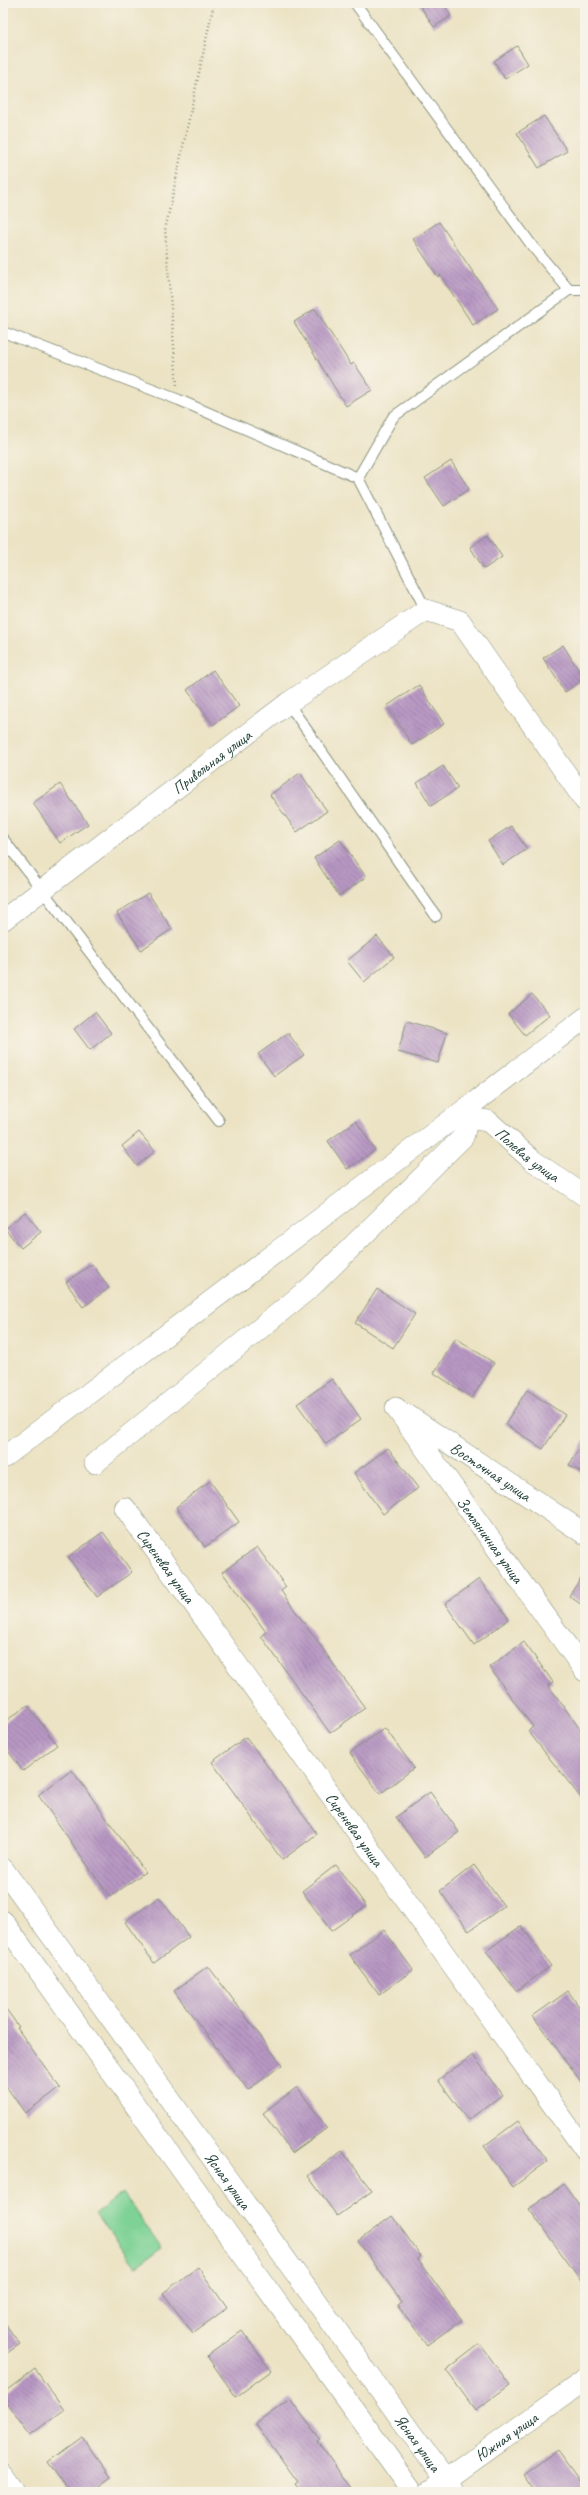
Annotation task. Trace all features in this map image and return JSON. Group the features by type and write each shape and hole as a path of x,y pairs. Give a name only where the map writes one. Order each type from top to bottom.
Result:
{"street":[{"name":"Привольная улица","path":"3,920 41,889 288,703 426,610"},
{"path":"426,610 460,621 585,801"},
{"path":"3,1458 467,1113 585,1018"},
{"path":"95,1463 312,1286 462,1137 467,1113"},
{"name":"Полевая улица","path":"467,1113 488,1121 532,1160 585,1196"},
{"name":"Восточная улица","path":"396,1408 585,1534"},
{"name":"Земляничная улица","path":"396,1408 585,1671"},
{"name":"Сиреневая улица","path":"125,1508 585,2150"},
{"name":"Ясная улица","path":"3,1869 449,2486"},
{"name":"Ясная улица","path":"3,1921 413,2492"},
{"name":"Южная улица","path":"428,2492 449,2486 585,2380"},
{"path":"3,2475 15,2492"}],"lane":[{"path":"355,3 533,247 569,290"},
{"path":"358,478 393,417 569,290 585,290"},
{"path":"3,332 179,400 358,478 426,610"},
{"path":"288,703 436,916"},
{"path":"3,839 219,1121"}],"path":[{"path":"179,400 165,230 214,3"}],"green space":[{"path":"123,2193 162,2248 135,2267 96,2213"}],"building":[{"path":"418,3 443,3 451,16 434,27"},
{"path":"517,46 528,64 505,79 494,61"},
{"path":"544,116 567,151 539,168 517,133"},
{"path":"439,222 498,309 473,325 440,275 438,277 413,239"},
{"path":"315,309 351,365 354,363 372,390 346,406 294,322"},
{"path":"451,461 469,489 444,506 425,478"},
{"path":"488,535 502,557 484,569 470,547"},
{"path":"563,645 584,679 565,692 543,658"},
{"path":"213,670 239,706 213,725 187,690"},
{"path":"419,685 444,724 412,745 387,706"},
{"path":"443,766 458,788 431,806 417,783"},
{"path":"300,773 327,811 297,832 270,795"},
{"path":"60,784 88,824 60,843 33,803"},
{"path":"511,826 527,849 503,865 488,841"},
{"path":"340,840 366,877 339,896 314,858"},
{"path":"148,893 172,929 141,950 117,913"},
{"path":"377,936 394,957 364,982 347,961"},
{"path":"532,994 550,1015 525,1035 508,1014"},
{"path":"95,1012 111,1033 90,1050 74,1029"},
{"path":"407,1021 447,1033 438,1063 398,1052"},
{"path":"288,1033 304,1055 274,1076 258,1054"},
{"path":"356,1121 375,1150 347,1169 328,1141"},
{"path":"139,1132 155,1151 137,1166 122,1146"},
{"path":"25,1212 41,1232 21,1248 5,1229"},
{"path":"92,1264 109,1288 83,1307 66,1282"},
{"path":"377,1289 415,1314 393,1348 355,1323"},
{"path":"456,1338 494,1363 472,1398 434,1373"},
{"path":"332,1379 361,1419 326,1444 297,1404"},
{"path":"527,1390 565,1415 543,1449 505,1424"},
{"path":"585,1440 585,1475 569,1465"},
{"path":"388,1448 418,1488 383,1514 354,1473"},
{"path":"210,1481 239,1522 205,1547 176,1507"},
{"path":"103,1532 132,1572 97,1597 68,1557"},
{"path":"257,1547 286,1587 281,1591 365,1708 330,1733 261,1636 266,1632 222,1572"},
{"path":"585,1572 585,1607 569,1596"},
{"path":"479,1579 509,1619 474,1645 445,1604"},
{"path":"524,1642 553,1682 548,1685 585,1736 585,1803 528,1731 533,1727 489,1667"},
{"path":"28,1705 57,1745 23,1771 3,1744 3,1723"},
{"path":"385,1728 414,1768 380,1794 350,1753"},
{"path":"246,1737 317,1834 282,1860 212,1762"},
{"path":"72,1770 145,1872 110,1897 38,1795"},
{"path":"430,1792 459,1832 425,1857 396,1817"},
{"path":"336,1865 366,1906 331,1931 302,1891"},
{"path":"474,1865 504,1906 469,1931 440,1891"},
{"path":"159,1897 189,1937 154,1963 125,1922"},
{"path":"521,1926 551,1966 516,1991 486,1951"},
{"path":"384,1930 413,1970 379,1995 350,1955"},
{"path":"208,1966 282,2065 248,2090 174,1991"},
{"path":"568,1991 585,2015 585,2087 533,2016"},
{"path":"3,2005 19,2027 17,2028 60,2088 25,2113 3,2082"},
{"path":"473,2055 502,2095 468,2120 438,2080"},
{"path":"297,2087 327,2128 292,2153 263,2113"},
{"path":"518,2121 548,2161 513,2187 484,2146"},
{"path":"342,2151 372,2191 337,2216 308,2176"},
{"path":"564,2184 585,2213 585,2286 529,2209"},
{"path":"392,2216 421,2256 418,2259 462,2320 427,2345 398,2305 402,2302 358,2241"},
{"path":"198,2267 227,2308 193,2333 163,2293"},
{"path":"3,2321 20,2344 3,2356"},
{"path":"242,2331 271,2371 236,2397 207,2356"},
{"path":"480,2344 510,2385 475,2410 446,2370"},
{"path":"35,2369 64,2410 30,2435 3,2398 3,2393"},
{"path":"290,2399 320,2439 317,2441 354,2492 301,2492 295,2484 298,2482 256,2424"},
{"path":"82,2437 111,2477 91,2492 69,2492 48,2462"},
{"path":"557,2450 585,2488 585,2492 535,2492 523,2475"}]}
